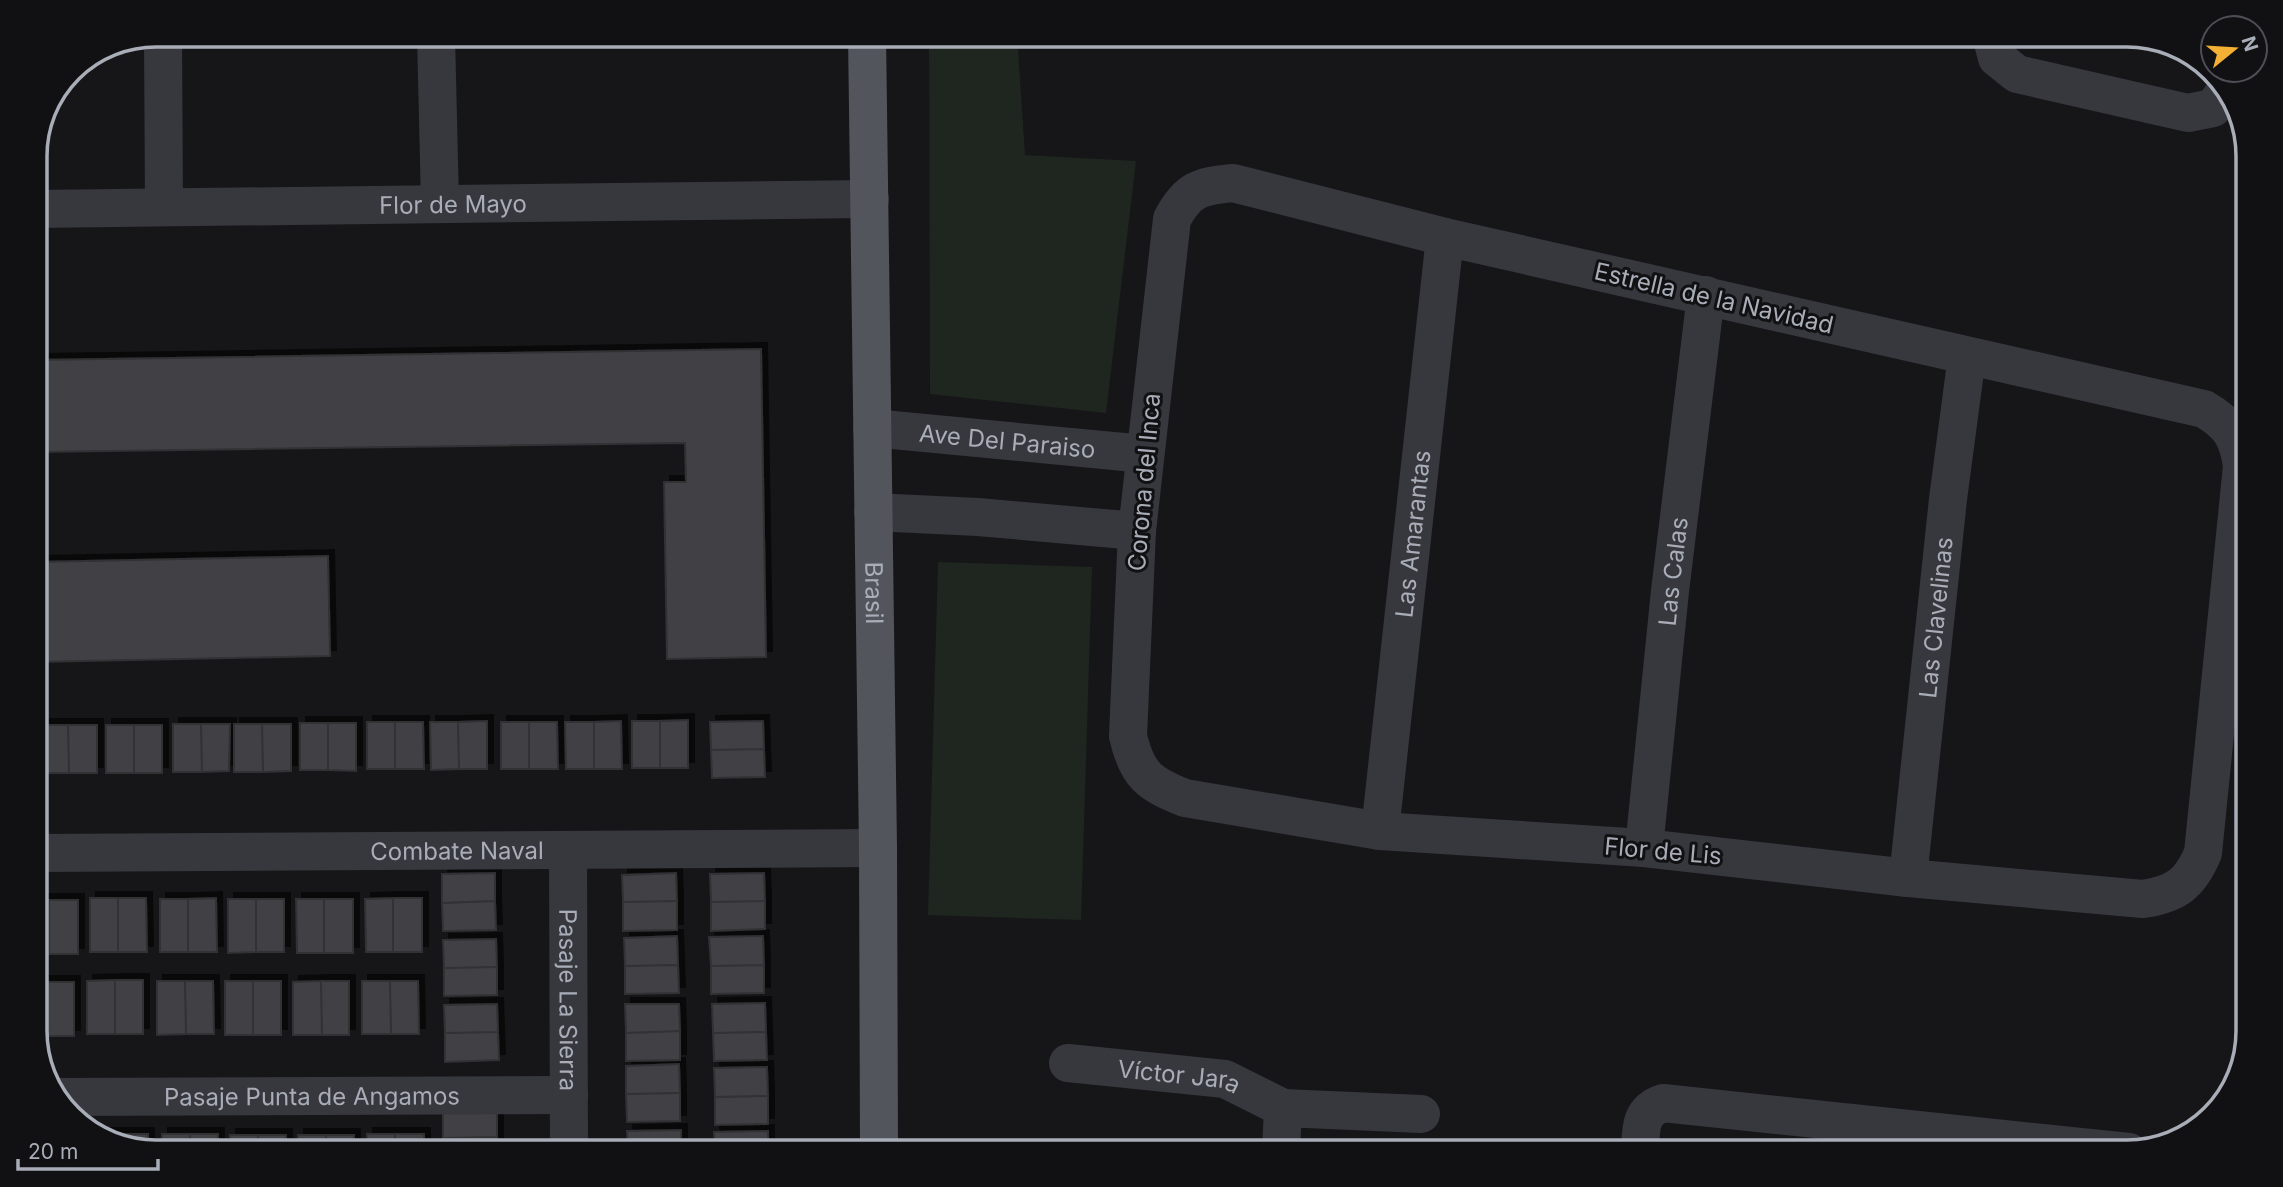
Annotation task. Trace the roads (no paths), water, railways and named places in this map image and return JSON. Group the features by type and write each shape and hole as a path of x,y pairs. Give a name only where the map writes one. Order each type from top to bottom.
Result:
{"main road":[{"name":"Brasil","path":"867,47 878,848 878,1140"}],"street":[{"path":"163,47 164,207"},
{"path":"436,47 440,204"},
{"path":"1994,47 2017,74 2188,113 2213,108 2219,100"},
{"name":"Estrella de la Navidad","path":"1194,190 1233,183 1446,237 2204,410 2231,429 2236,440"},
{"name":"Corona del Inca","path":"1147,778 1133,760 1128,736 1137,531 1172,219 1180,204 1194,190"},
{"name":"Flor de Mayo","path":"47,209 870,199"},
{"name":"Las Amarantas","path":"1380,831 1446,237"},
{"name":"Las Calas","path":"1644,848 1670,591 1706,295"},
{"name":"Las Clavelinas","path":"1908,878 1948,499 1967,356"},
{"name":"Ave Del Paraiso","path":"872,428 1145,454"},
{"path":"873,512 978,517 1137,531"},
{"name":"Estrella de la Navidad","path":"2182,886 2195,871 2203,853 2236,526"},
{"name":"Flor de Lis","path":"1147,778 1165,790 1185,798 1380,831 1644,848 1908,878 2143,899 2164,895 2182,886"},
{"name":"Combate Naval","path":"47,853 878,848"},
{"name":"Pasaje La Sierra","path":"568,850 569,1140"},
{"name":"Víctor Jara","path":"1068,1063 1225,1079 1283,1108 1421,1114"},
{"name":"Pasaje Punta de Angamos","path":"70,1097 569,1095"},
{"path":"1641,1140 1642,1121 1648,1111 1663,1103 1991,1140"},
{"path":"1282,1140 1283,1108"}]}
